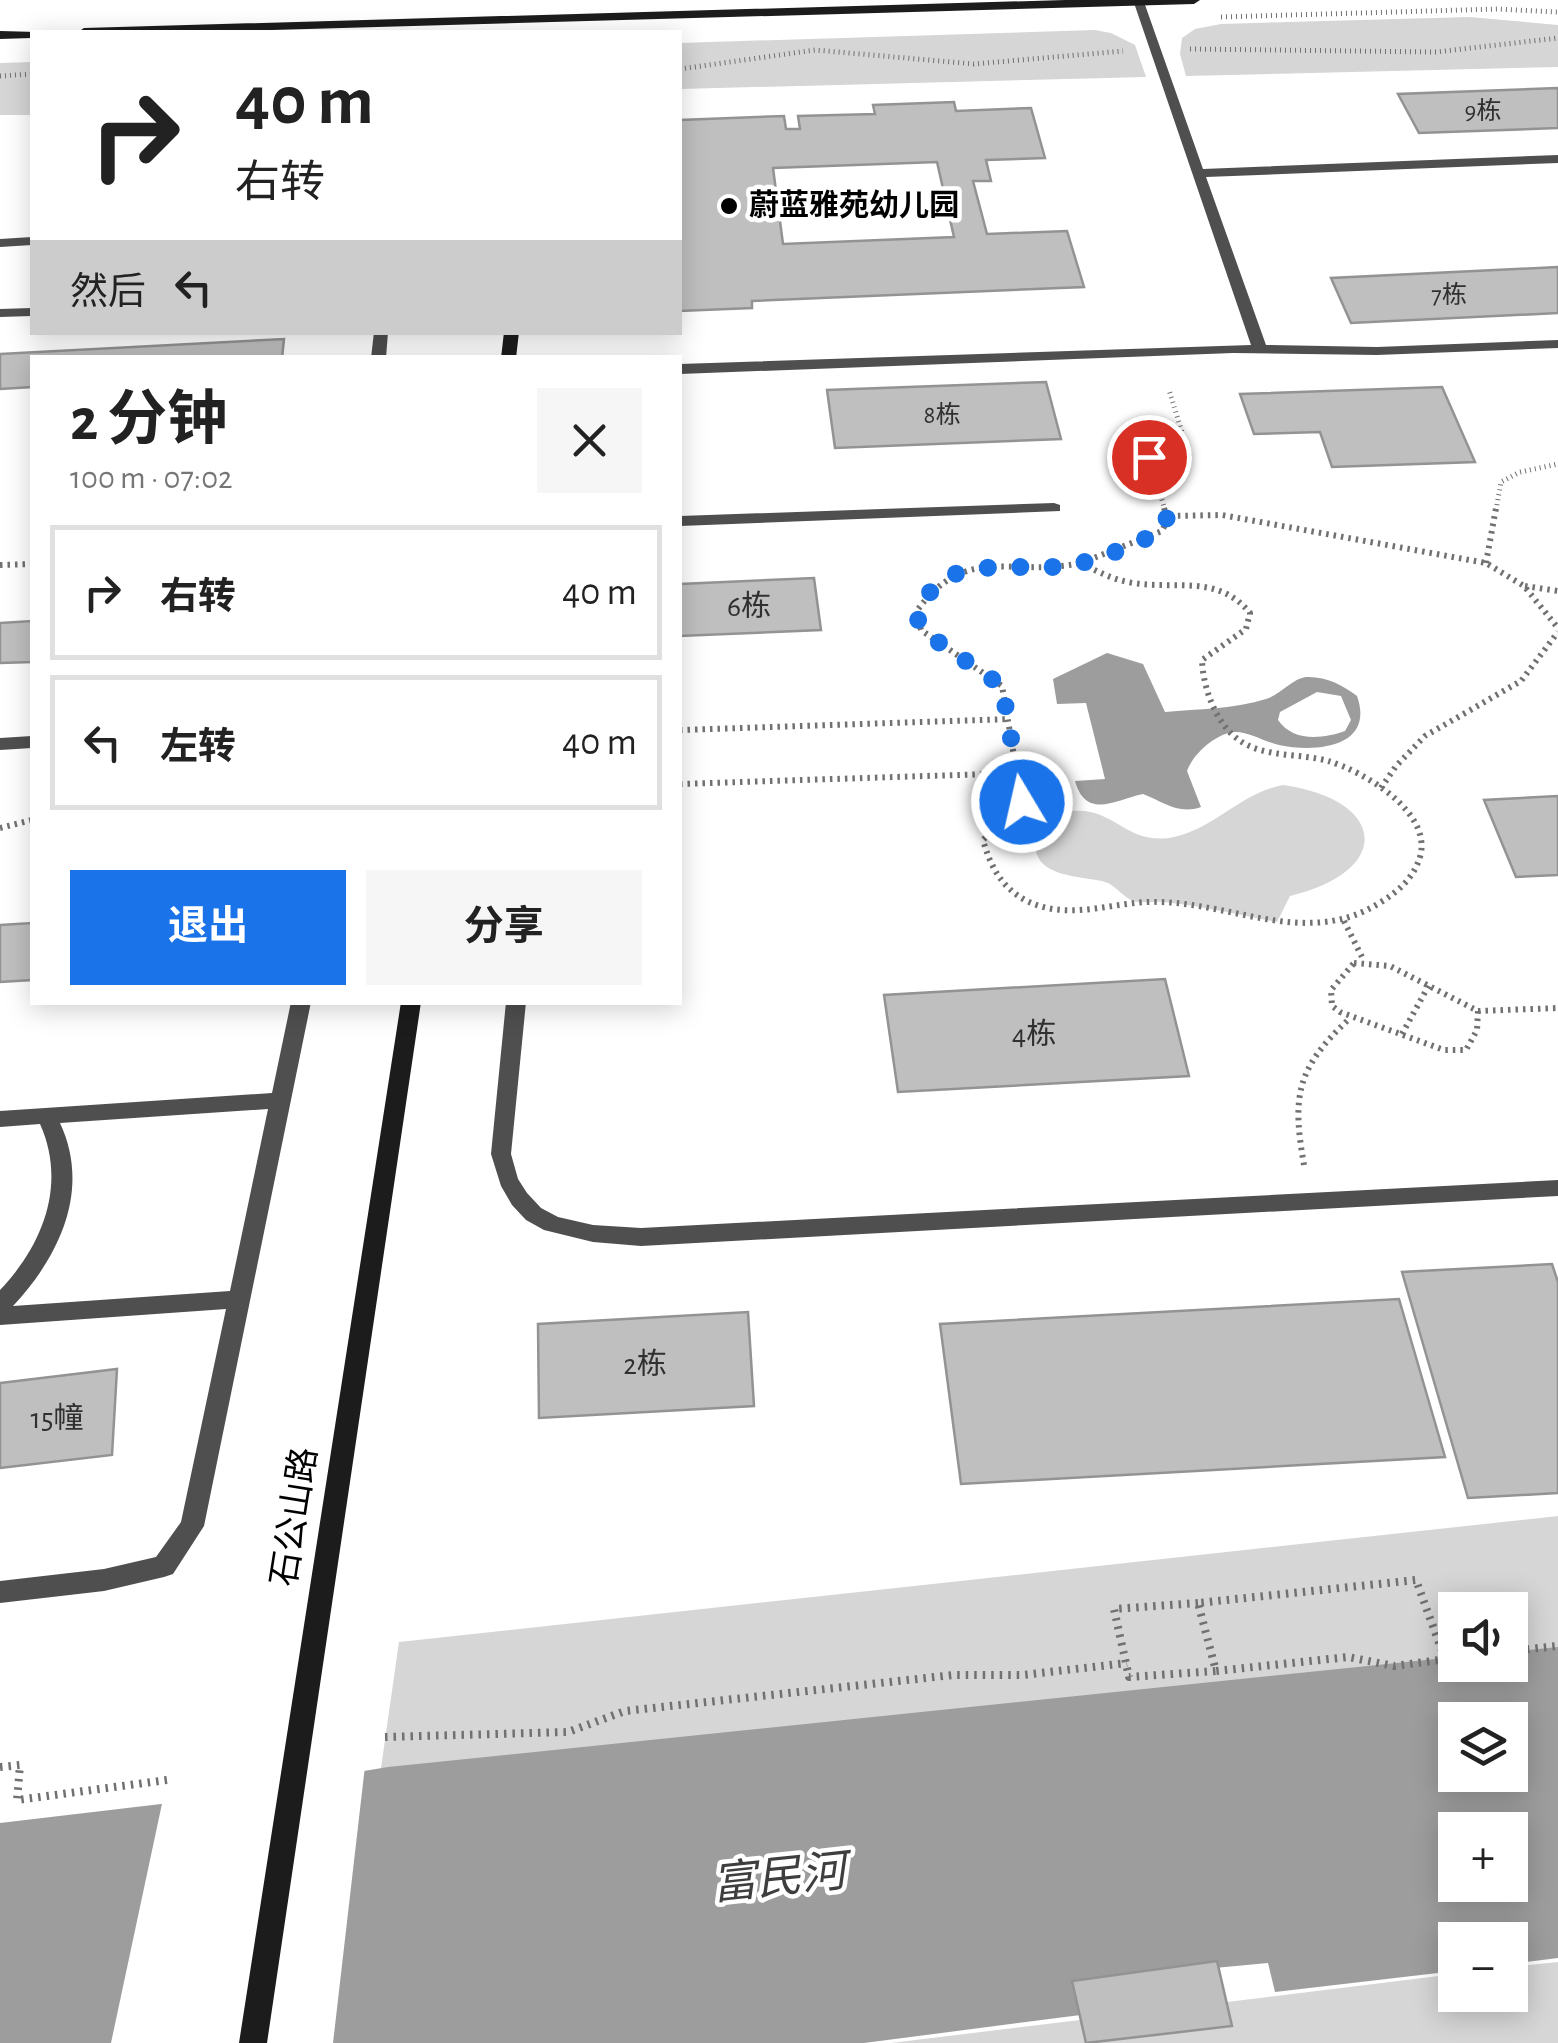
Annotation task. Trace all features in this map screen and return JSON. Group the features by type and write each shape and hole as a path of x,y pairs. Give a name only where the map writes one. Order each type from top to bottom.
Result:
{"main road":[{"path":"556,30 560,0"},
{"path":"147,30 1194,0"},
{"path":"0,35 30,34"},
{"name":"石公山路","path":"253,2043 410,1005"}],"lane":[{"path":"1138,2 1260,350"},
{"path":"1197,173 1558,160"},
{"path":"0,243 30,241"},
{"path":"0,313 30,312"},
{"path":"682,369 1558,344"},
{"path":"682,521 1054,508"},
{"path":"0,744 30,742"},
{"path":"0,1592 104,1580 164,1566 192,1526 299,1005"},
{"path":"516,1005 502,1154 506,1178 524,1206 545,1223 582,1234 641,1237 1558,1188"},
{"path":"0,1120 281,1100"},
{"path":"0,1305 44,1254 58,1213 62,1152 46,1116"},
{"path":"0,1316 241,1300"}],"path":[{"path":"0,76 30,74"},
{"path":"1080,562 1108,577 1140,584 1206,584 1242,600 1250,613 1246,629 1202,660 1202,678 1226,731 1248,748 1334,763 1380,788 1417,825 1422,846 1408,883 1374,910 1344,922 1277,922 1162,902 1072,912 1038,906 997,881 984,840 1022,802 1002,686 921,630 916,612 948,576 1080,562 1162,531 1167,520 1149,457 1189,456 1170,390"},
{"path":"1486,562 1501,482 1520,472 1558,464"},
{"path":"1167,520 1183,513 1222,515 1486,562 1524,586 1558,630 1516,685 1442,722 1394,766 1380,788"},
{"path":"0,565 30,564"},
{"path":"1524,586 1558,591"},
{"path":"682,730 1009,718"},
{"path":"682,784 1018,773"},
{"path":"0,828 30,820"},
{"path":"1344,922 1364,962"},
{"path":"1478,1011 1480,1033 1473,1045 1459,1052 1440,1051 1402,1034 1348,1020 1332,1006 1331,990 1354,963 1364,962 1407,971 1478,1011 1558,1008"},
{"path":"1402,1034 1429,985"},
{"path":"1311,1201 1294,1112 1309,1060 1348,1020"},
{"path":"1438,1630 1416,1580 1114,1609 1129,1677 1348,1658 1394,1666 1438,1660"},
{"path":"1198,1602 1216,1670"},
{"path":"1528,1649 1558,1646"},
{"path":"385,1737 568,1732 625,1711 953,1675 1022,1675 1127,1663"},
{"path":"0,1766 20,1764 17,1800 166,1780"}],"shaded area":[{"path":"1469,17 1558,25 1558,67 1186,76 1180,54 1182,38 1195,29 1221,24"},
{"path":"1095,30 1135,45 1146,77 682,89 682,43"},
{"path":"30,62 30,115 0,115 0,63"},
{"path":"1283,785 1317,793 1342,805 1358,819 1364,836 1361,853 1348,870 1290,896 1277,922 1178,904 1133,901 1108,883 1050,868 1040,861 1036,850 1041,826 1062,813 1096,814 1143,836 1174,837 1189,833 1254,795"},
{"path":"1558,1516 1558,1670 1528,1674 1528,1592 1438,1592 1438,1682 1457,1682 375,1810 399,1642"},
{"path":"1558,1962 1558,2043 891,2043 1438,1976 1438,2012 1528,2012 1528,1965"}],"water":[{"path":"1107,653 1143,664 1165,712 1254,702 1271,697 1296,680 1313,677 1352,692 1357,696 1360,713 1358,726 1350,736 1325,746 1279,745 1239,732 1212,741 1187,771 1201,807 1178,809 1143,794 1094,804 1080,793 1075,781 1105,779 1086,703 1057,704 1053,679","holes":["1317,692 1341,696 1351,720 1345,731 1308,737 1292,732 1278,720 1280,712"]},
{"name":"富民河","path":"1558,1647 1558,1958 1528,1962 1528,1922 1438,1922 1438,1973 1275,1992 1268,1963 1097,1979 1104,2012 864,2043 0,2043 0,1823 178,1802 388,1767 1438,1659 1438,1682 1528,1682 1528,1650"}],"pier":[{"path":"365,1766 333,2043 111,2043 163,1799"}],"building":[{"path":"1558,88 1558,128 1419,133 1398,94"},
{"name":"蔚蓝雅苑幼儿园","path":"954,102 956,111 1031,108 1045,158 986,160 991,181 973,181 987,234 1067,231 1084,287 752,301 752,308 682,311 682,120 784,116 786,129 800,129 798,116 875,114 873,105","holes":["937,162 954,237 783,244 773,168"]},
{"path":"1558,267 1558,313 1351,323 1331,278"},
{"path":"284,339 282,355 30,355 30,387 0,389 0,354"},
{"path":"1046,382 1061,439 835,448 827,390"},
{"path":"1442,387 1475,462 1332,467 1320,432 1254,434 1240,394"},
{"path":"814,578 821,630 682,636 682,584"},
{"path":"30,621 30,662 0,663 0,623"},
{"path":"1558,796 1558,875 1516,877 1484,800"},
{"path":"30,923 30,980 0,982 0,925"},
{"path":"1165,979 1189,1076 898,1092 884,995"},
{"path":"1552,1264 1558,1282 1558,1493 1468,1498 1402,1272"},
{"path":"1399,1299 1445,1457 961,1484 940,1324"},
{"path":"748,1312 754,1406 539,1418 538,1324"},
{"path":"117,1369 112,1455 0,1468 0,1383"},
{"path":"1217,1961 1232,2026 1086,2043 1072,1981"}],"place":[{"name":"蔚蓝雅苑幼儿园","path":"729,206"}],"route":[{"path":"1022,802 1002,686 921,630 916,612 948,576 1012,566 1066,566 1120,550 1162,531 1167,520 1149,457"}]}
